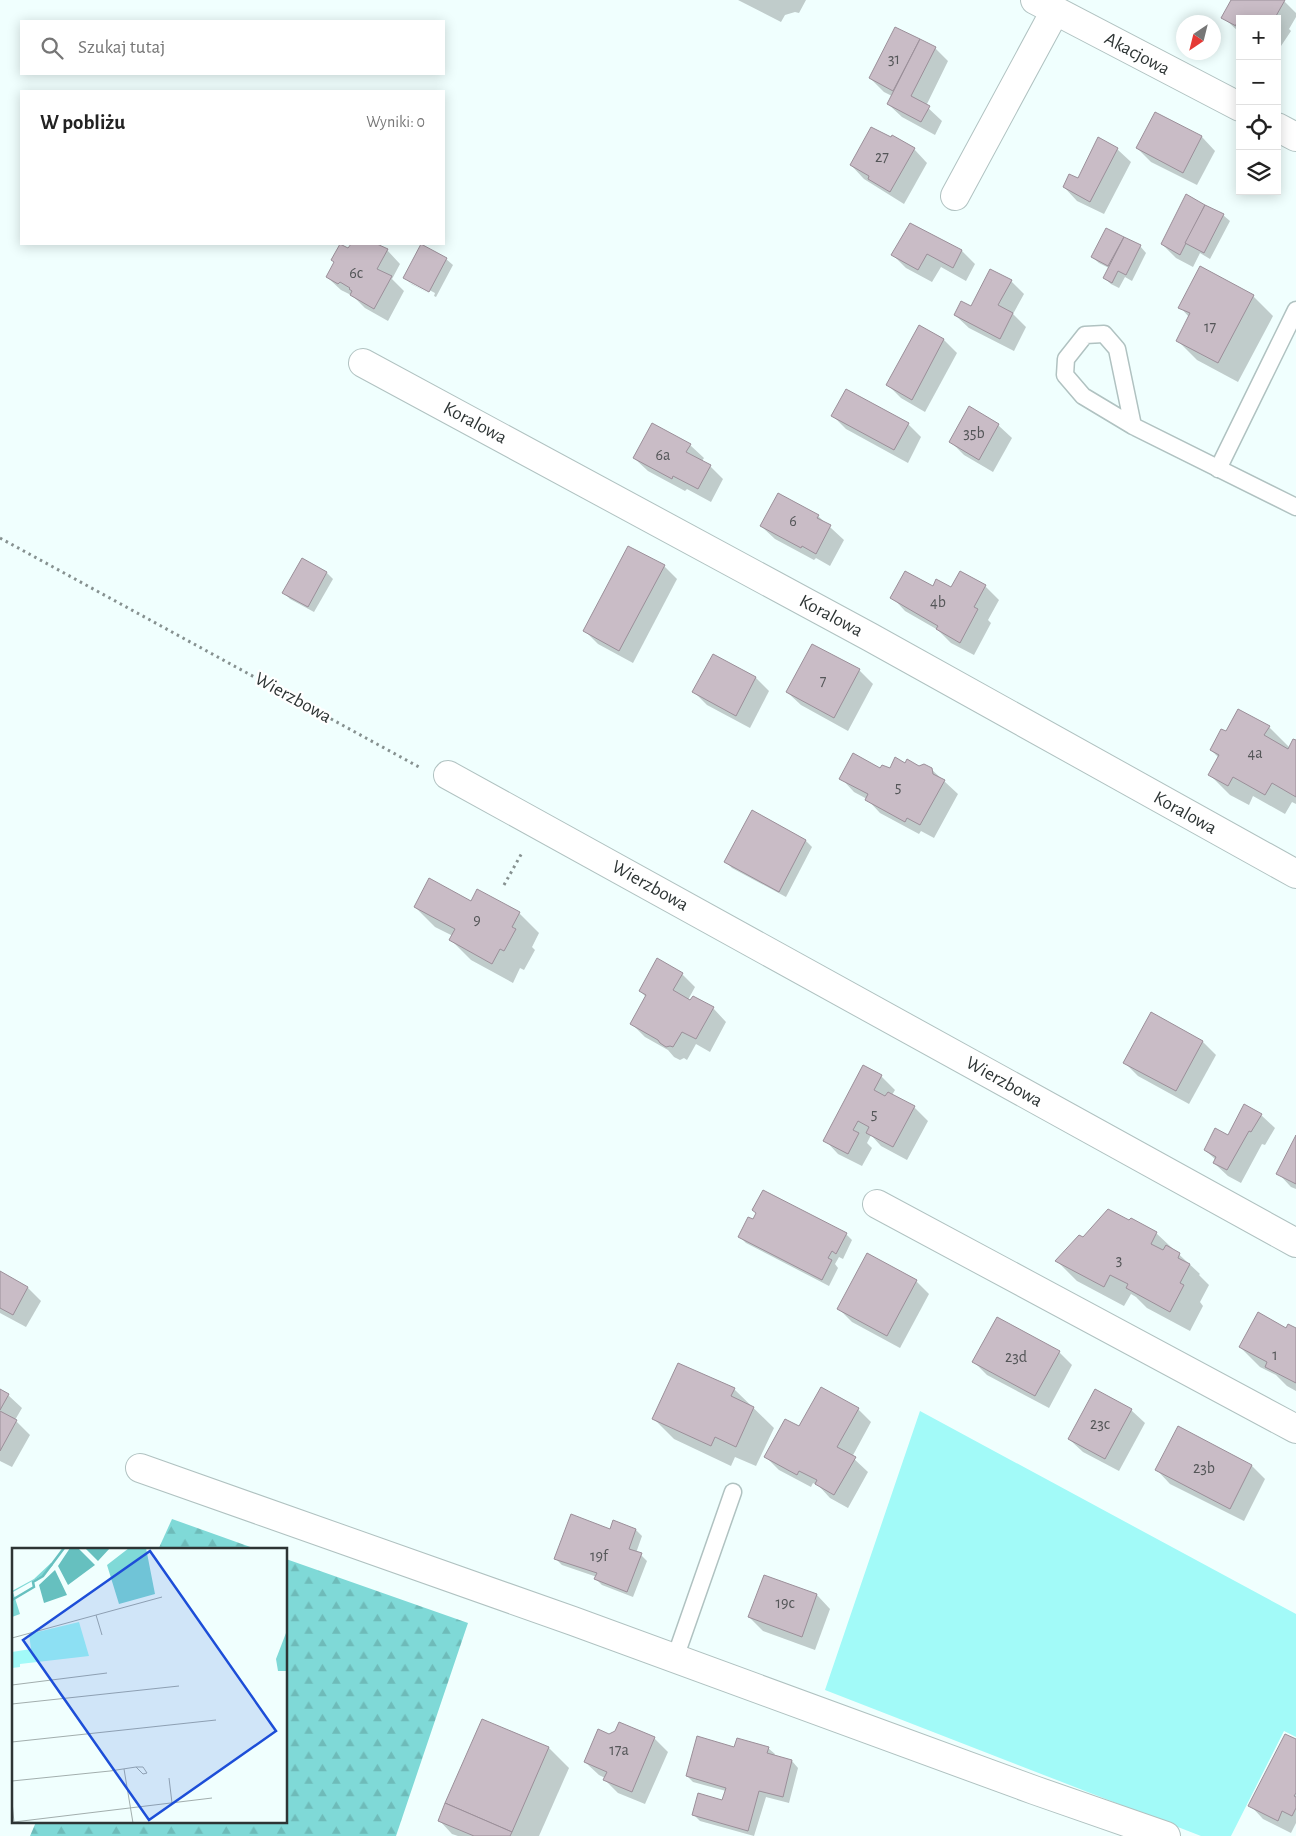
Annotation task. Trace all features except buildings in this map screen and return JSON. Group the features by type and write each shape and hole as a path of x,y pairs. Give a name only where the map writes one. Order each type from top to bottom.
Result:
{"street":[{"name":"Akacjowa","path":"1045,5 1236,105"},
{"path":"956,196 1045,5"},
{"path":"1281,129 1296,137"},
{"name":"Koralowa","path":"363,363 870,637 1296,874"},
{"name":"Wierzbowa","path":"448,775 1296,1243"},
{"path":"877,1204 1296,1429"},
{"path":"140,1468 573,1621 1034,1790 1166,1836"}],"lane":[{"path":"1218,469 1296,310"},
{"path":"1133,426 1117,349 1104,334 1085,335 1066,359 1065,375 1083,396 1133,426 1296,507"},
{"path":"675,1658 732,1492"}],"path":[{"name":"Wierzbowa","path":"0,538 432,774 448,775"},
{"path":"504,885 537,824"}],"shaded area":[{"path":"920,1411 1296,1614 1296,1737 1284,1731 1231,1836 1201,1836 825,1690"}],"green space":[{"path":"172,1519 253,1548 159,1548"},
{"path":"288,1560 468,1623 396,1836 30,1836 35,1824 288,1824"}]}
